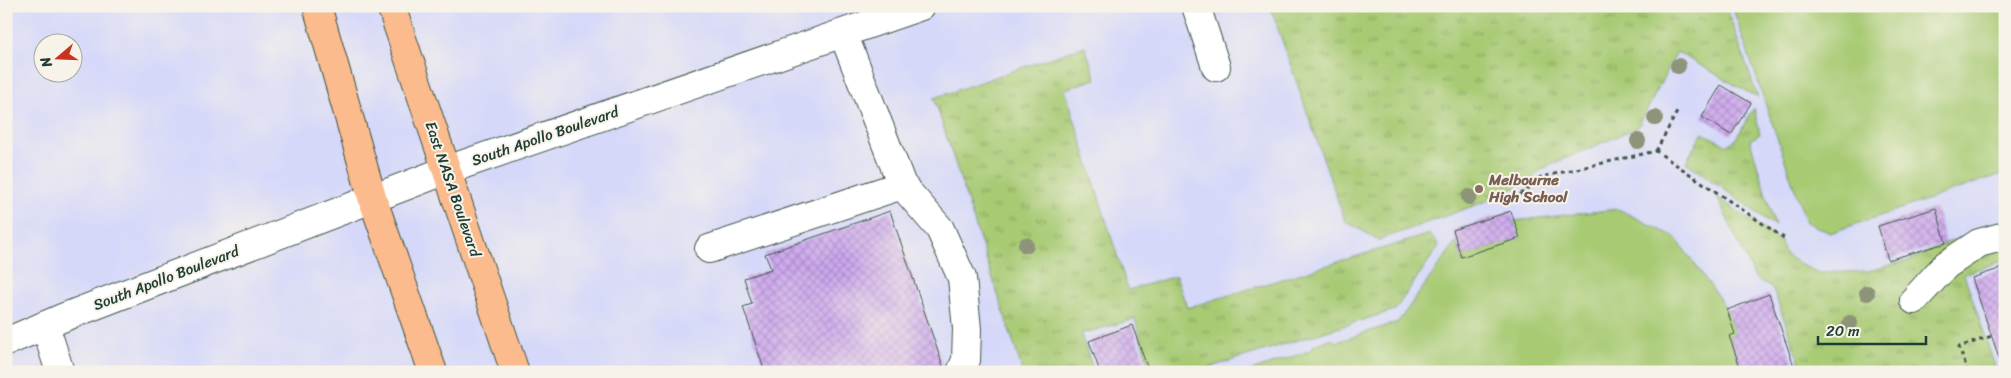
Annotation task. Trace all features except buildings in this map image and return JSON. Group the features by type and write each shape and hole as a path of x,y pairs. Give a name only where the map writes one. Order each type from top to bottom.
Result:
{"main road":[{"path":"317,6 372,197 433,372"},
{"name":"East NASA Boulevard","path":"391,6 515,372"}],"street":[{"name":"South Apollo Boulevard","path":"6,342 44,325 372,197 921,6"},
{"path":"1196,6 1216,67"},
{"path":"843,33 902,184 940,230 962,278 967,329 966,360 961,372"},
{"path":"709,249 902,184"},
{"path":"1914,300 1946,265 1979,243 2005,236"},
{"path":"44,325 60,372"}],"path":[{"path":"1656,151 1677,112"},
{"path":"1514,200 1541,178 1656,151 1787,240"},
{"path":"1968,372 1960,348 1992,336"}],"shaded area":[{"path":"6,6 2005,6 2005,372 6,372"}],"green space":[{"path":"1270,6 1726,6 1758,98 1677,52 1638,127 1542,169 1532,179 1495,198 1379,240 1345,221"},
{"path":"1732,6 2005,6 2005,173 1830,233 1806,222"},
{"path":"1085,46 1096,79 1065,89 1128,290 1176,276 1187,308 1430,234 1439,246 1395,310 1195,372 1151,372 1135,319 1081,334 1094,372 1023,372 934,98"},
{"path":"1754,108 1760,134 1750,140 1775,226 1686,162 1702,133 1727,145 1735,140"},
{"path":"1717,197 1781,242 1786,255 1803,266 1820,273 1868,271 1910,260 1946,243 2005,223 2005,260 1964,274 1997,372 1803,372 1773,289 1755,278"},
{"path":"1618,209 1675,237 1727,310 1735,334 1729,336 1742,372 1248,372 1309,351 1314,345 1330,339 1337,342 1398,322 1456,242 1461,257 1519,238 1514,221"}],"place":[{"name":"Melbourne High School","path":"1479,189"}]}
